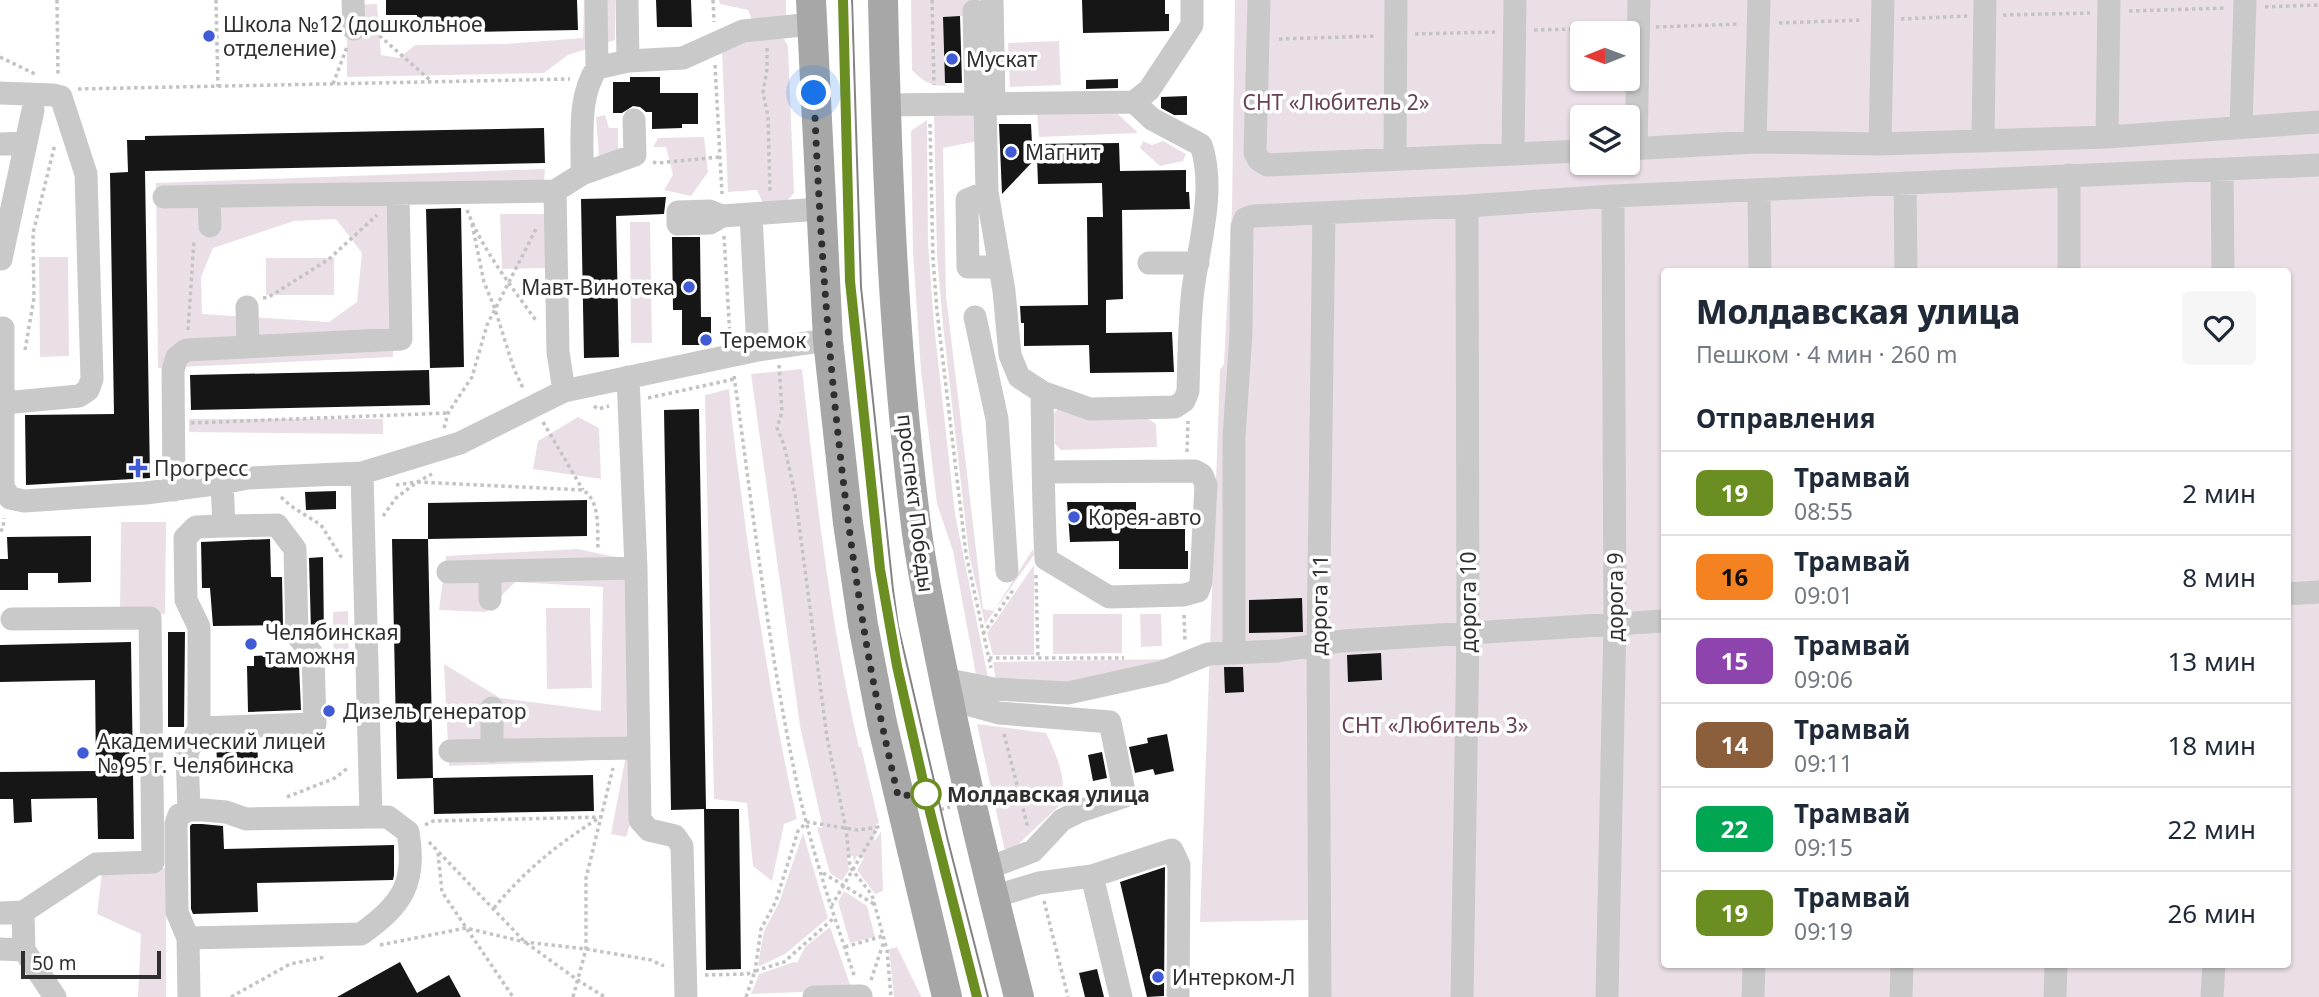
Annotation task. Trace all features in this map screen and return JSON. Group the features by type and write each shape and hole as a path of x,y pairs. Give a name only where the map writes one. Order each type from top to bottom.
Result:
{"main road":[{"name":"проспект Победы","path":"883,0 892,285 917,535 946,689 1019,997"},
{"path":"811,12 828,340 848,523 863,625 904,820 947,997"}],"street":[{"path":"354,0 354,29"},
{"path":"582,174 585,95 594,73 596,0"},
{"path":"627,0 628,61"},
{"path":"885,105 1134,102 1149,90 1192,25 1192,0"},
{"path":"1259,0 1255,153 1259,160 1268,165 1570,151"},
{"path":"1395,159 1396,0"},
{"path":"1513,152 1515,0"},
{"path":"1638,21 1639,0"},
{"path":"1755,142 1759,0"},
{"path":"2241,126 2245,4"},
{"path":"983,6 987,192 1000,267 1010,355 1019,377 1042,392 1090,409 1175,407 1184,401 1188,391 1193,289 1206,216 1205,157 1201,145 1152,119 1134,102"},
{"path":"2107,137 2109,6"},
{"path":"1983,140 1985,8"},
{"path":"1880,144 1882,10"},
{"path":"594,73 628,61 683,58 743,31 767,28 811,12"},
{"path":"0,93 53,95 60,91 86,174 92,379 88,390 79,396 4,403"},
{"path":"1,260 33,110"},
{"path":"542,398 558,352 556,203 582,174 635,155 634,120"},
{"path":"1640,149 1755,142 1880,144 2107,137 2319,122"},
{"path":"0,144 25,143"},
{"path":"1234,653 1234,437 1241,333 1242,227 1245,219 1253,216 1613,196 2319,165"},
{"path":"2222,169 2223,268"},
{"path":"2069,175 2069,268"},
{"path":"1905,183 1906,268"},
{"path":"1759,191 1760,268"},
{"path":"987,192 967,200 968,267 1000,267"},
{"path":"164,197 460,194 556,203"},
{"path":"174,490 173,370 177,357 186,350 401,339 398,195"},
{"name":"дорога 9","path":"1607,997 1615,622 1613,196"},
{"path":"202,232 209,197"},
{"name":"дорога 10","path":"1462,997 1468,633 1467,206"},
{"path":"722,216 820,209"},
{"name":"дорога 11","path":"1320,997 1318,645 1324,213"},
{"path":"761,214 768,349"},
{"path":"1149,263 1198,263"},
{"path":"248,346 253,303"},
{"path":"975,317 997,418 1007,571"},
{"path":"3,328 3,486 10,498 24,501 174,490 248,478 362,473 449,446 542,398 731,356 828,340"},
{"path":"628,377 636,568 628,749 640,820 649,830 675,836 682,846 685,986"},
{"path":"997,418 1019,377"},
{"path":"1042,392 1046,559 1109,597 1184,595 1198,591 1201,582 1206,485 1202,475 1195,471 1044,472"},
{"path":"362,473 371,817"},
{"path":"222,483 224,526"},
{"path":"188,810 187,753 199,728 199,627 186,600 185,538 196,527 277,525 295,548 296,635 313,655 315,724 199,728"},
{"path":"448,572 636,568"},
{"path":"490,571 490,599"},
{"path":"2291,594 2319,592"},
{"path":"12,619 150,618 153,863 96,864 11,912 24,950 55,997"},
{"path":"946,689 1068,693 1163,672 1208,654 1342,641 1661,621"},
{"path":"946,689 999,713 1110,722 1125,796 1062,820 1033,850 990,883"},
{"path":"492,708 492,751"},
{"path":"450,751 628,749"},
{"path":"188,938 361,934 377,922 397,900 410,877 413,831 388,817 246,819 226,812 188,810 179,815 176,824 177,912 188,938 189,997"},
{"path":"990,883 1039,883 1093,876 1171,850 1179,864 1178,997"},
{"path":"1093,876 1121,997"},
{"path":"0,949 24,950"},
{"path":"1753,997 1754,968"},
{"path":"1901,997 1902,968"},
{"path":"2055,997 2056,968"},
{"path":"2213,997 2214,968"},
{"path":"814,997 861,996"}],"path":[{"path":"57,0 60,91 432,82 594,73"},
{"path":"216,0 218,88"},
{"path":"713,0 731,356 770,639 796,781 831,906 861,996 867,992 884,938"},
{"path":"932,0 934,104 930,121 937,311 965,554 994,689"},
{"path":"1640,27 1759,23 1882,10 2319,5"},
{"path":"761,214 768,116 763,93 767,69 767,28"},
{"path":"333,84 354,29 377,31 432,82"},
{"path":"1258,39 1570,29"},
{"path":"0,57 35,74"},
{"path":"23,361 34,299 33,233 55,144"},
{"path":"635,155 657,163 720,157"},
{"path":"460,194 472,224 484,282 514,369 542,398 583,490"},
{"path":"253,303 269,297 329,259 398,195"},
{"path":"449,446 448,414 472,377 487,325 531,236 556,203"},
{"path":"472,224 537,323"},
{"path":"186,350 202,232"},
{"path":"768,349 782,412 777,428 784,445 795,494 827,737 846,829 850,867 872,895 884,938 891,997"},
{"path":"1184,401 1188,415 1187,471"},
{"path":"173,423 448,414"},
{"path":"363,544 396,498 417,482 583,490 592,496 596,511 599,569"},
{"path":"276,492 290,506 321,525 346,565"},
{"path":"1036,571 1038,659"},
{"path":"1176,650 1185,642 1184,595"},
{"path":"989,658 1129,658"},
{"path":"999,713 1033,850"},
{"path":"573,997 586,949 586,878 601,817 628,749"},
{"path":"284,799 335,778 370,750"},
{"path":"601,817 433,821 413,831 438,852 525,942 605,997"},
{"path":"493,909 516,882 563,841 601,817"},
{"path":"807,822 858,830 878,827 831,906"},
{"path":"746,997 755,971 761,929 776,901 798,831 807,822"},
{"path":"438,852 442,892 513,997"},
{"path":"822,872 875,905"},
{"path":"1039,883 1068,997"},
{"path":"372,947 466,928 525,942 651,960 685,986 747,974 784,962 835,917"},
{"path":"845,947 884,938"},
{"path":"231,997 290,964 332,955"}],"green space":[{"path":"584,0 615,0 615,40 568,55 544,73 347,77 347,5 377,4 381,55 399,58 415,45 506,44 583,38"},
{"path":"719,0 786,0 786,15 752,20 748,10 720,4"},
{"path":"911,0 988,0 988,24 962,16 943,17 947,86 928,82 912,70"},
{"name":"СНТ «Любитель 3»","path":"1235,0 2319,0 2319,997 1312,997 1312,920 1200,922 1220,370 1224,364 1232,208"},
{"path":"776,37 784,39 788,46 794,193 786,202 763,203 757,190 728,192 722,51 730,44"},
{"path":"1059,41 1061,85 1010,87 1008,43"},
{"path":"972,112 979,120 978,141 943,148 946,295 983,609 994,611 1033,549 1034,555 985,624 969,554 937,255 934,116"},
{"path":"1037,112 1117,113 1138,133 1039,137"},
{"path":"605,115 609,128 618,128 618,151 599,157 596,117"},
{"path":"927,120 928,243 934,324 955,514 989,682 977,680 953,551 937,504 921,371 913,252 911,131"},
{"path":"704,137 708,172 691,196 664,190 673,175 666,147 653,147 658,138"},
{"path":"1143,141 1152,145 1163,141 1186,154 1183,161 1160,166 1140,148"},
{"path":"545,169 544,182 391,189 393,357 158,368 156,183","holes":["336,219 362,253 357,302 329,322 202,314 201,277 213,248 294,221"]},
{"path":"500,214 547,214 548,268 502,269"},
{"path":"630,222 650,222 652,343 631,343"},
{"path":"39,257 68,257 69,356 40,357"},
{"path":"266,258 334,258 334,295 266,295"},
{"path":"802,369 832,606 859,747 879,823 876,824 874,841 881,832 883,891 875,894 857,870 864,858 857,856 854,862 853,856 847,855 849,870 842,881 830,873 817,827 823,828 800,726 751,374"},
{"path":"729,389 758,608 797,819 784,824 772,881 753,866 747,803 714,799 705,395"},
{"path":"1061,406 1142,415 1156,424 1157,447 1061,450 1055,444 1054,413"},
{"path":"578,417 599,428 601,479 533,469 538,441"},
{"path":"189,419 383,419 383,434 189,432"},
{"path":"121,522 166,522 165,614 120,613"},
{"path":"577,549 646,563 646,776 626,837 611,834 626,755 581,761 449,766 444,664 500,698 601,711 603,587 515,582 485,612 439,610 446,556"},
{"path":"1034,565 1034,655 993,655 987,633"},
{"path":"546,608 590,608 592,688 547,689"},
{"path":"348,611 349,662 334,662 333,612"},
{"path":"1053,614 1122,614 1122,653 1053,654"},
{"path":"1140,614 1161,614 1162,646 1141,647"},
{"path":"1171,659 1063,686 996,682 993,662"},
{"path":"977,724 1046,733 1060,769 1063,789 1059,806 1006,856"},
{"path":"803,833 828,918 785,954 760,966 758,965 764,931 779,903"},
{"path":"166,868 166,997 138,997 141,934 97,914 102,872"},
{"path":"844,891 867,906 875,937 850,943 838,902"},
{"path":"830,927 852,990 751,994 759,974 797,963 805,947"},
{"path":"897,947 921,997 894,997 889,949"}],"building":[{"path":"386,0 577,0 578,30 418,33 417,15 386,15"},
{"path":"656,0 691,0 692,27 657,27"},
{"path":"1082,0 1165,0 1165,14 1169,14 1169,31 1083,33"},
{"path":"960,16 962,83 945,83 943,17"},
{"path":"630,77 660,77 660,93 698,93 698,124 682,124 682,128 652,129 652,112 646,112 640,107 633,106 622,113 613,113 613,82 630,82"},
{"path":"1118,79 1118,88 1086,89 1086,80"},
{"path":"1187,96 1187,115 1174,115 1161,108 1161,97"},
{"path":"999,124 1031,124 1032,144 1119,143 1120,171 1186,170 1186,192 1189,192 1190,209 1122,210 1123,299 1106,300 1106,333 1172,332 1174,372 1090,373 1089,345 1024,346 1024,323 1021,323 1020,306 1088,305 1087,217 1103,217 1102,183 1038,184 1037,157 1002,194"},
{"path":"544,128 545,163 145,171 150,478 26,485 25,415 114,414 110,173 128,172 127,140 145,140 145,136"},
{"path":"666,197 664,214 616,216 619,357 584,358 581,199"},
{"path":"461,208 464,367 430,368 426,209"},
{"path":"672,237 700,237 701,317 711,317 711,345 682,345 682,310 673,310"},
{"path":"429,370 430,405 191,410 190,375"},
{"path":"699,409 706,809 739,809 741,969 706,970 704,809 671,810 664,410"},
{"path":"336,491 336,509 306,510 305,492"},
{"path":"587,500 587,536 428,539 428,503"},
{"path":"1067,502 1136,502 1136,529 1185,529 1188,569 1119,569 1119,541 1070,542"},
{"path":"91,536 91,582 58,583 58,573 28,573 28,590 0,590 0,559 8,559 7,537"},
{"path":"270,539 271,577 282,577 283,625 213,626 210,588 202,588 201,542"},
{"path":"392,539 428,539 433,778 397,779"},
{"path":"323,557 324,637 317,637 311,630 309,558"},
{"path":"1302,598 1303,632 1249,633 1249,600"},
{"path":"168,632 185,632 184,727 168,727"},
{"path":"131,642 134,839 98,839 97,798 31,799 32,822 14,823 13,799 0,799 0,772 96,771 95,680 0,682 0,645"},
{"path":"1381,653 1382,680 1348,682 1347,655"},
{"path":"272,655 273,666 299,665 301,710 248,712 247,666 254,666 254,656"},
{"path":"1224,667 1243,667 1244,692 1225,693"},
{"path":"1167,734 1174,771 1155,775 1153,769 1135,773 1129,747 1148,743 1147,738"},
{"path":"257,743 258,760 217,761 216,744"},
{"path":"1102,752 1107,778 1093,781 1088,755"},
{"path":"593,775 594,811 434,814 433,778"},
{"path":"190,826 223,826 224,849 394,845 393,880 257,883 258,912 193,914"},
{"path":"1165,867 1164,996 1147,997 1120,882"},
{"path":"400,962 417,993 449,975 461,997 337,997"},
{"path":"1097,969 1104,997 1085,997 1079,973"}],"tram line":[{"name":"19","path":"843,0 847,229 852,311 884,599 930,812 977,997"},
{"path":"852,0 861,287 893,590 898,626 948,841 988,997"},
{"path":"848,248 852,311 883,590"},
{"path":"915,744 965,951"}],"place":[{"name":"Школа №12 (дошкольное отделение)","path":"209,36"},
{"name":"Мускат","path":"952,59"},
{"name":"Магнит","path":"1011,152"},
{"name":"Мавт-Винотека","path":"689,287"},
{"name":"Теремок","path":"706,340"},
{"name":"Прогресс","path":"138,468"},
{"name":"Корея-авто","path":"1074,517"},
{"name":"Челябинская таможня","path":"251,644"},
{"name":"Дизель генератор","path":"329,711"},
{"name":"Академический лицей № 95 г. Челябинска","path":"83,753"},
{"name":"Молдавская улица","path":"926,794"},
{"name":"Интерком-Л","path":"1158,977"}],"route":[{"path":"814,93 828,340 848,523 863,625 898,796 926,794"}],"park label":[{"name":"СНТ «Любитель 2»","path":"1336,102"}]}
